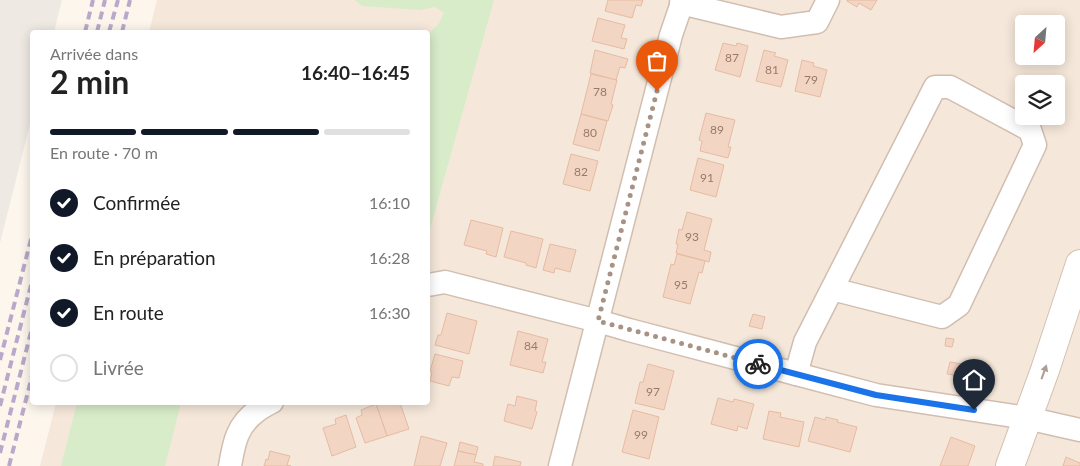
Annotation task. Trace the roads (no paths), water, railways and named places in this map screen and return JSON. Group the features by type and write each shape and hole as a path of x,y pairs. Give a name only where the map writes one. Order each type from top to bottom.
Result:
{"street":[{"path":"560,466 682,2 781,28 817,22 828,0"},
{"path":"796,374 805,342 935,86 950,87 1030,130 1035,145 959,305 942,317 832,289"},
{"path":"1010,466 1048,361 1080,264"},
{"path":"430,285 444,282 876,395 1027,418 1080,430"},
{"path":"230,466 234,442 240,429 250,416 266,405"}],"railway":[{"path":"86,30 93,0"},
{"path":"98,30 105,0"},
{"path":"110,30 118,0"},
{"path":"122,30 130,0"},
{"path":"0,360 30,243"},
{"path":"0,406 30,289"},
{"path":"0,453 30,336"},
{"path":"9,466 30,384"}]}
